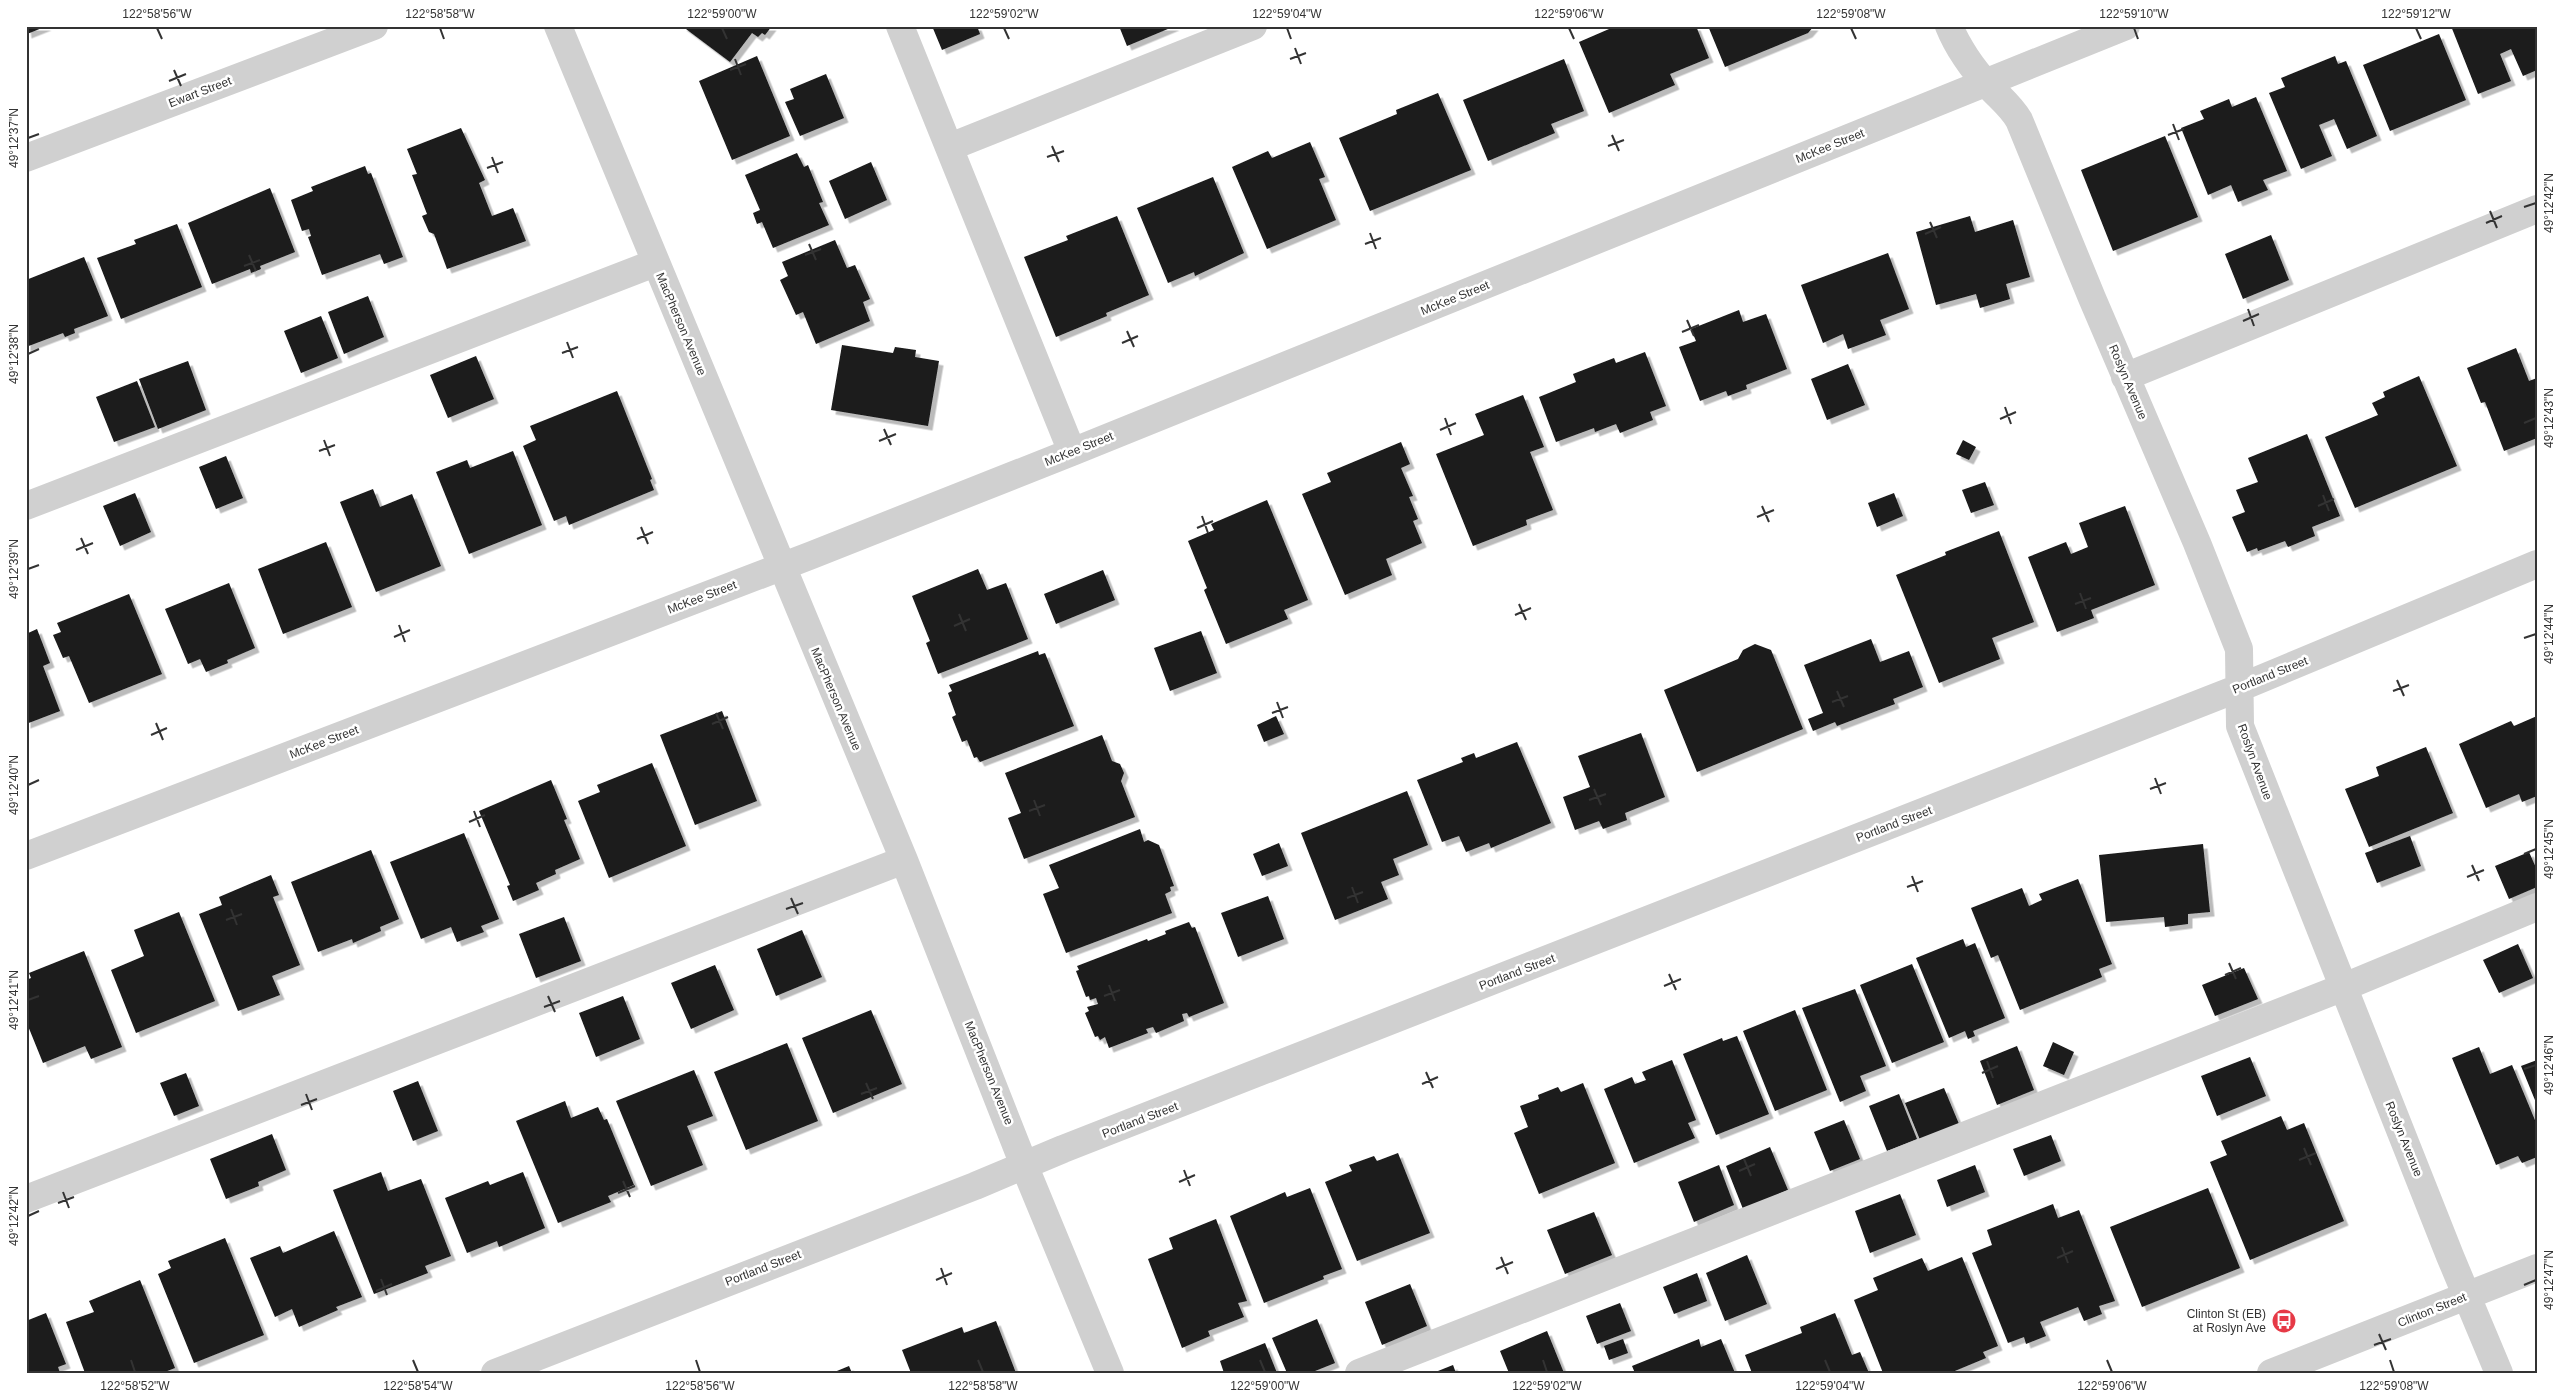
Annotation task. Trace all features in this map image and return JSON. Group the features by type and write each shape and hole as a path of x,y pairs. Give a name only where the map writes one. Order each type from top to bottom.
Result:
{"street":[{"name":"Ewart Street","path":"26,158 374,26"},
{"name":"MacPherson Avenue","path":"558,26 904,860 1024,1166 1110,1373"},
{"path":"900,26 1072,452"},
{"path":"950,147 1253,26"},
{"name":"Roslyn Avenue","path":"1949,26 1953,37 1986,83 2013,109 2020,120 2197,543 2239,649 2240,726 2499,1373"},
{"name":"McKee Street","path":"26,856 1072,452 2126,26"},
{"path":"2126,377 2537,209"},
{"path":"26,506 655,263"},
{"name":"Portland Street","path":"495,1373 2239,688 2537,564"},
{"path":"26,1198 904,860"},
{"path":"1359,1373 2344,987 2537,907"},
{"name":"Clinton Street","path":"2271,1373 2537,1268"}],"building":[{"path":"26,26 47,26 27,34"},
{"path":"682,26 772,26 765,35 762,33 758,37 752,33 730,62"},
{"path":"932,26 977,26 980,34 942,50"},
{"path":"1119,26 1175,26 1127,46"},
{"path":"1616,26 1696,26 1709,58 1670,74 1675,85 1609,113 1579,42"},
{"path":"1708,26 1814,26 1808,33 1725,67"},
{"path":"2451,26 2537,26 2537,70 2523,76 2511,49 2500,54 2511,81 2478,94"},
{"path":"2439,34 2466,100 2390,131 2363,65"},
{"path":"757,56 790,136 732,160 699,81"},
{"path":"2335,56 2338,64 2346,61 2377,136 2347,149 2334,119 2319,125 2332,156 2301,169 2269,93 2285,87 2281,78"},
{"path":"1564,59 1584,111 1551,124 1555,133 1488,161 1463,100"},
{"path":"826,74 844,118 800,136 785,102 794,99 790,89"},
{"path":"1438,93 1471,170 1370,211 1339,138 1397,114 1396,110"},
{"path":"2256,97 2287,171 2263,180 2268,190 2238,202 2231,185 2208,195 2181,128 2204,119 2200,111 2229,99 2232,107"},
{"path":"461,128 485,180 479,183 492,216 513,208 526,241 447,269 434,234 429,232 422,216 427,214 412,175 417,174 407,149"},
{"path":"2165,136 2198,217 2113,251 2081,170"},
{"path":"1310,142 1325,177 1319,179 1336,220 1267,249 1232,167 1268,151 1272,158"},
{"path":"797,153 804,167 808,165 823,202 819,203 829,225 773,248 762,222 757,224 753,213 760,210 745,175"},
{"path":"871,162 887,200 845,219 829,181"},
{"path":"365,166 368,174 371,173 403,257 384,264 380,254 322,275 308,237 311,236 309,229 302,231 291,200 313,191 311,187"},
{"path":"1213,177 1244,253 1195,276 1194,272 1168,283 1137,208"},
{"path":"270,188 295,252 260,266 261,269 251,273 250,269 212,284 188,223"},
{"path":"1117,216 1149,295 1106,313 1107,316 1056,337 1024,257 1068,240 1066,236"},
{"path":"1970,216 1975,232 2013,220 2030,277 2006,284 2010,299 1980,308 1976,294 1936,305 1916,232"},
{"path":"177,224 202,287 121,319 97,258 136,244 134,240"},
{"path":"2271,235 2289,280 2243,299 2225,254"},
{"path":"835,240 847,268 855,265 870,299 863,302 870,321 816,344 803,312 796,315 780,280 788,276 782,262"},
{"path":"1888,253 1909,309 1880,320 1886,335 1848,349 1843,334 1823,343 1801,285"},
{"path":"84,257 108,316 74,329 75,333 65,337 63,333 26,347 26,280"},
{"path":"368,296 384,337 344,354 328,312"},
{"path":"1739,310 1743,322 1766,314 1787,369 1746,385 1747,389 1728,396 1726,391 1700,401 1679,347 1696,341 1691,329"},
{"path":"321,316 338,358 301,373 284,331"},
{"path":"842,345 893,353 895,347 916,350 915,357 939,361 928,426 831,410"},
{"path":"2516,348 2529,381 2537,378 2537,438 2504,451 2485,402 2481,403 2467,368"},
{"path":"1645,352 1666,406 1650,412 1653,420 1620,433 1616,424 1595,432 1594,428 1556,442 1539,397 1576,382 1573,374 1614,358 1616,363"},
{"path":"476,356 494,399 448,418 430,375"},
{"path":"188,361 206,410 158,429 139,379"},
{"path":"1848,364 1865,405 1827,420 1811,379"},
{"path":"2419,376 2457,466 2355,508 2325,437 2378,415 2372,403 2385,397 2383,392"},
{"path":"137,381 155,427 114,442 96,397"},
{"path":"617,391 652,479 650,480 654,490 569,525 566,516 554,521 523,446 536,440 530,426"},
{"path":"1523,395 1544,447 1530,452 1553,510 1526,520 1527,525 1473,546 1436,454 1484,435 1475,414"},
{"path":"2307,434 2340,516 2312,527 2315,536 2288,547 2285,541 2258,551 2257,548 2247,552 2232,517 2245,512 2236,490 2258,482 2248,458"},
{"path":"1963,440 1976,447 1969,460 1956,454"},
{"path":"1401,442 1410,464 1401,468 1413,496 1409,497 1418,519 1413,521 1422,543 1386,559 1392,575 1345,595 1302,494 1331,482 1327,473"},
{"path":"513,451 542,525 469,554 436,472 467,460 470,468"},
{"path":"226,456 243,498 216,509 199,467"},
{"path":"1985,482 1994,505 1971,513 1962,490"},
{"path":"373,489 380,507 412,494 441,566 376,592 340,502"},
{"path":"135,493 151,532 120,546 103,506"},
{"path":"1894,493 1903,516 1877,527 1868,503"},
{"path":"1267,500 1308,600 1284,610 1288,619 1226,644 1204,590 1207,588 1188,541 1214,530 1211,524"},
{"path":"2125,506 2155,585 2091,610 2094,618 2057,632 2028,557 2066,542 2071,554 2088,547 2079,523"},
{"path":"1999,531 2034,622 1992,638 2000,659 1939,683 1896,575 1946,555 1945,552"},
{"path":"326,542 352,607 283,634 258,569"},
{"path":"978,569 987,590 1006,583 1028,639 938,674 926,643 930,641 912,596"},
{"path":"1103,570 1115,600 1056,624 1044,594"},
{"path":"229,583 255,648 227,660 228,663 206,672 200,659 188,664 165,609"},
{"path":"129,594 162,674 89,703 69,656 63,658 53,635 61,632 57,623"},
{"path":"37,629 50,663 43,666 60,711 26,724 26,634"},
{"path":"1201,631 1217,673 1170,691 1154,648"},
{"path":"1871,639 1880,662 1909,651 1923,687 1893,699 1895,704 1837,726 1835,722 1813,731 1808,719 1823,713 1804,665"},
{"path":"1755,644 1771,650 1803,729 1697,772 1664,690 1738,659 1743,650"},
{"path":"1038,651 1039,655 1045,653 1074,726 980,762 977,757 974,758 967,740 962,742 952,717 956,715 948,693 952,691 949,685"},
{"path":"722,711 757,801 695,825 660,735"},
{"path":"1276,716 1284,734 1264,742 1257,725"},
{"path":"2537,716 2537,796 2522,802 2519,794 2486,808 2459,744 2511,721 2514,726"},
{"path":"1641,733 1665,797 1625,813 1627,820 1603,829 1599,821 1575,830 1563,797 1590,787 1578,756"},
{"path":"1102,735 1112,761 1120,764 1124,773 1121,781 1135,817 1024,859 1008,818 1021,813 1005,773"},
{"path":"1517,742 1551,823 1491,848 1489,843 1466,852 1459,836 1442,842 1417,780 1463,762 1461,758 1474,753 1476,758"},
{"path":"2426,747 2453,813 2369,847 2345,789 2379,776 2376,767"},
{"path":"652,763 686,846 609,878 578,801 600,792 597,785"},
{"path":"551,780 567,819 564,820 580,859 555,870 556,874 536,883 539,890 513,901 507,886 510,885 479,811"},
{"path":"1407,791 1428,845 1393,859 1399,875 1381,882 1388,899 1335,920 1301,833"},
{"path":"1140,829 1144,842 1148,840 1159,845 1174,886 1170,887 1171,891 1165,894 1172,913 1066,953 1043,894 1059,888 1049,865"},
{"path":"464,833 499,919 481,926 484,932 457,942 451,927 421,939 390,862"},
{"path":"2410,836 2421,866 2377,883 2365,853"},
{"path":"1279,843 1288,866 1262,876 1253,854"},
{"path":"2203,844 2210,912 2188,914 2188,924 2165,927 2164,917 2106,922 2099,855"},
{"path":"371,850 399,919 380,927 381,931 353,943 352,939 318,952 291,882"},
{"path":"2529,852 2537,870 2537,887 2509,899 2495,866"},
{"path":"271,875 279,895 273,897 300,965 272,976 280,995 238,1011 199,914 222,905 219,897"},
{"path":"2078,879 2112,964 2099,969 2102,977 2020,1010 1998,955 1991,958 1971,908 2022,888 2029,906 2042,900 2039,894"},
{"path":"1268,896 1284,939 1238,957 1221,913"},
{"path":"179,912 215,1001 136,1033 111,970 144,956 134,930"},
{"path":"564,917 581,961 536,978 519,934"},
{"path":"1189,922 1192,928 1195,927 1224,1003 1189,1017 1187,1013 1182,1014 1184,1021 1156,1033 1153,1027 1146,1029 1148,1033 1109,1048 1105,1037 1100,1040 1098,1036 1095,1037 1085,1013 1089,1011 1087,1007 1098,1004 1096,998 1090,1000 1089,996 1086,997 1076,971 1079,970 1077,966 1147,939 1148,941 1166,934 1165,931"},
{"path":"802,930 822,977 776,996 757,949"},
{"path":"1963,939 1966,947 1975,943 2005,1018 1973,1031 1975,1036 1968,1039 1965,1031 1949,1038 1916,958"},
{"path":"2518,944 2533,978 2499,993 2483,960"},
{"path":"84,951 122,1047 91,1059 85,1046 43,1063 26,1021 26,980 31,978 29,973"},
{"path":"1912,964 1944,1042 1892,1063 1860,985"},
{"path":"715,965 734,1010 691,1029 671,983"},
{"path":"2244,968 2258,999 2215,1016 2202,985"},
{"path":"1855,989 1886,1066 1860,1076 1866,1091 1840,1102 1802,1008"},
{"path":"623,996 640,1039 596,1057 579,1013"},
{"path":"871,1010 902,1084 833,1113 802,1038"},
{"path":"1795,1010 1827,1090 1775,1111 1743,1031"},
{"path":"1737,1036 1769,1114 1716,1135 1683,1054 1722,1038 1723,1041"},
{"path":"2053,1042 2074,1052 2064,1075 2043,1066"},
{"path":"787,1043 818,1121 746,1150 714,1072"},
{"path":"2017,1046 2034,1090 1997,1105 1980,1061"},
{"path":"2479,1047 2490,1074 2512,1065 2537,1125 2537,1157 2522,1163 2518,1156 2496,1165 2452,1058"},
{"path":"2250,1057 2266,1096 2217,1116 2201,1076"},
{"path":"1672,1060 1696,1120 1688,1123 1695,1138 1634,1163 1604,1089 1632,1077 1635,1084 1646,1080 1642,1072"},
{"path":"2537,1060 2537,1105 2521,1066"},
{"path":"694,1070 713,1116 687,1126 703,1165 651,1186 616,1101"},
{"path":"186,1073 199,1106 174,1116 160,1083"},
{"path":"418,1081 438,1131 413,1141 393,1091"},
{"path":"1583,1083 1615,1163 1539,1194 1514,1133 1528,1127 1520,1106 1539,1099 1538,1095 1558,1087 1561,1092"},
{"path":"1944,1088 1959,1124 1920,1140 1905,1103"},
{"path":"1899,1094 1917,1139 1887,1151 1869,1106"},
{"path":"565,1101 571,1118 598,1107 604,1120 607,1119 634,1185 608,1196 611,1202 558,1223 516,1121"},
{"path":"2281,1116 2287,1130 2304,1123 2344,1221 2250,1260 2210,1162 2227,1155 2221,1141"},
{"path":"1844,1120 1860,1159 1830,1171 1814,1132"},
{"path":"272,1134 286,1170 258,1182 259,1186 226,1199 210,1159"},
{"path":"2051,1135 2061,1161 2024,1176 2013,1149"},
{"path":"1770,1147 1788,1190 1743,1209 1726,1166"},
{"path":"1398,1153 1430,1233 1357,1261 1325,1182 1352,1171 1349,1165 1374,1156 1377,1161"},
{"path":"1719,1165 1734,1205 1694,1222 1678,1182"},
{"path":"1975,1165 1985,1192 1947,1207 1937,1180"},
{"path":"381,1172 388,1191 421,1179 451,1256 425,1266 428,1273 374,1294 333,1190"},
{"path":"523,1172 545,1228 499,1247 497,1241 467,1253 445,1198 488,1181 490,1185"},
{"path":"1310,1188 1342,1269 1323,1276 1324,1279 1264,1303 1230,1216 1285,1192 1287,1197"},
{"path":"2208,1188 2240,1268 2142,1307 2110,1227"},
{"path":"1900,1194 1916,1235 1870,1253 1855,1211"},
{"path":"2053,1204 2058,1218 2079,1210 2115,1301 2099,1306 2102,1314 2084,1321 2078,1307 2040,1322 2046,1336 2026,1344 2024,1337 2008,1343 1972,1253 1992,1245 1987,1230"},
{"path":"1594,1212 1612,1255 1565,1274 1547,1230"},
{"path":"1216,1219 1247,1301 1238,1303 1244,1317 1208,1331 1210,1336 1182,1348 1148,1259 1173,1249 1169,1238"},
{"path":"334,1231 362,1297 336,1307 338,1310 299,1327 292,1309 275,1317 250,1258 280,1246 283,1253"},
{"path":"225,1238 264,1335 194,1363 158,1274 171,1268 168,1261"},
{"path":"1747,1255 1767,1304 1725,1321 1706,1273"},
{"path":"1962,1257 1998,1346 1983,1352 1986,1358 1950,1373 1883,1373 1854,1300 1878,1290 1873,1278 1922,1258 1928,1271"},
{"path":"1697,1273 1707,1301 1674,1314 1663,1287"},
{"path":"140,1280 175,1368 162,1373 85,1373 66,1322 94,1312 89,1301"},
{"path":"1410,1284 1427,1326 1382,1345 1365,1302"},
{"path":"1620,1303 1631,1331 1597,1344 1586,1316"},
{"path":"46,1313 66,1364 58,1367 60,1373 26,1373 26,1321"},
{"path":"1835,1313 1852,1355 1860,1352 1869,1373 1752,1373 1745,1355 1802,1333 1800,1327"},
{"path":"1317,1319 1335,1363 1310,1373 1287,1373 1272,1338"},
{"path":"996,1321 1016,1373 911,1373 902,1350 962,1327 964,1333"},
{"path":"1547,1331 1564,1373 1509,1373 1500,1351"},
{"path":"1623,1339 1628,1353 1609,1360 1604,1346"},
{"path":"1699,1339 1701,1347 1721,1339 1735,1373 1635,1373 1632,1366"},
{"path":"1265,1343 1277,1373 1224,1373 1220,1361"},
{"path":"1453,1365 1456,1373 1433,1373"},
{"path":"849,1366 852,1373 832,1373"}],"place":[{"name":"Clinton St (EB) at Roslyn Ave","path":"2284,1321"}]}
